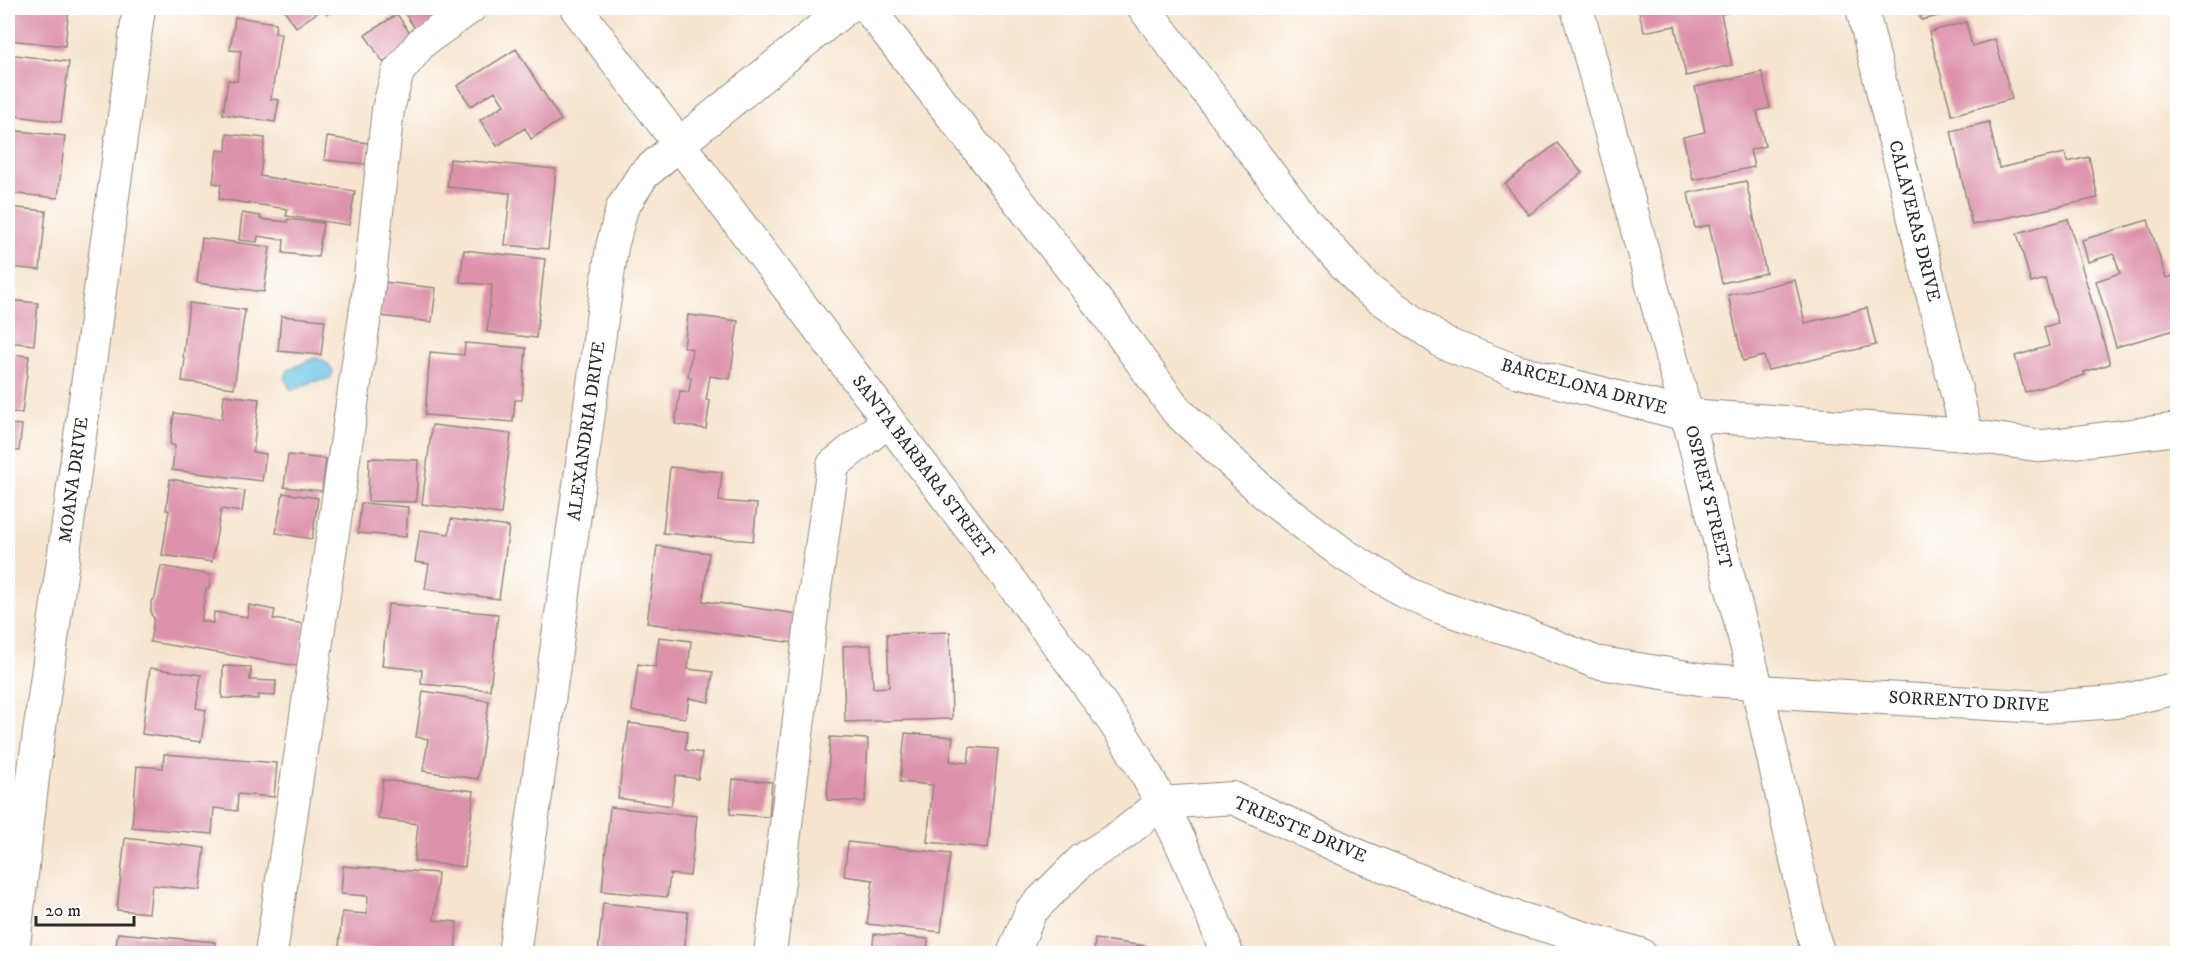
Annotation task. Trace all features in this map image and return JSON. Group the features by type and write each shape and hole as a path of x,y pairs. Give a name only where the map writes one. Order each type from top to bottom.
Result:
{"street":[{"name":"MOANA DRIVE","path":"13,954 12,922 139,8"},
{"path":"271,954 368,295 388,109 398,72 422,42 470,8"},
{"name":"SANTA BARBARA STREET","path":"576,8 1094,694 1134,753 1162,803 1227,954"},
{"name":"ALEXANDRIA DRIVE","path":"514,954 612,247 622,208 643,176 846,8"},
{"name":"SORRENTO DRIVE","path":"868,8 1109,317 1177,411 1272,500 1345,555 1407,593 1439,607 1530,636 1595,662 1757,687 2043,706 2116,702 2178,688"},
{"name":"BARCELONA DRIVE","path":"1144,8 1306,222 1365,287 1444,343 1516,371 1687,414 1967,435 2043,446 2178,429"},
{"name":"OSPREY STREET","path":"1577,8 1687,414 1757,687 1819,954"},
{"name":"CALAVERAS DRIVE","path":"1862,8 1967,435"},
{"path":"770,954 814,597 833,465 888,421"},
{"name":"TRIESTE DRIVE","path":"1162,803 1233,798 1359,856 1502,913 1640,954"},
{"path":"1013,954 1031,911 1082,860 1123,834 1162,803"}],"water":[{"path":"315,358 324,360 330,366 333,371 331,377 291,389 285,380 288,370"}],"building":[{"path":"8,8 69,8 65,46 8,40"},
{"path":"283,8 337,8 327,14 323,9 296,27"},
{"path":"401,8 452,8 418,33"},
{"path":"1638,8 1747,8 1721,14 1732,65 1686,76 1675,26 1644,32"},
{"path":"1918,8 1973,8 1921,20"},
{"path":"397,14 415,41 383,62 365,35"},
{"path":"235,17 276,23 275,33 281,34 271,99 279,100 275,122 223,114 228,80 237,81 241,51 230,50"},
{"path":"1966,22 1972,46 1995,39 2012,99 1952,115 1929,32"},
{"path":"516,49 561,120 531,139 525,128 497,146 480,120 504,105 495,91 471,106 457,86"},
{"path":"8,54 69,62 61,122 8,115"},
{"path":"1762,72 1770,108 1757,111 1765,146 1750,150 1754,167 1693,180 1683,137 1705,132 1695,87"},
{"path":"1989,122 1999,168 2065,153 2067,162 2089,157 2098,198 1972,225 1951,131"},
{"path":"8,130 65,136 58,198 8,193"},
{"path":"227,134 265,138 260,176 355,191 349,225 286,216 288,209 219,199 221,184 213,183 217,150 226,151"},
{"path":"327,137 368,143 366,164 324,160"},
{"path":"1557,143 1582,173 1529,215 1505,184"},
{"path":"450,159 556,169 548,249 505,245 510,193 447,187"},
{"path":"1746,181 1766,273 1722,283 1709,225 1695,228 1688,193"},
{"path":"8,207 46,211 40,270 8,267"},
{"path":"242,213 261,216 260,219 323,223 318,257 283,253 284,240 258,236 257,242 239,240"},
{"path":"2068,219 2110,364 2084,372 2085,375 2025,392 2015,356 2049,346 2044,327 2058,323 2045,279 2031,283 2017,233"},
{"path":"2148,220 2166,278 2178,275 2178,329 2116,347 2096,281 2120,273 2114,254 2088,262 2082,240"},
{"path":"202,238 270,247 264,292 197,283"},
{"path":"464,250 545,259 536,338 487,332 492,285 460,282"},
{"path":"1795,280 1805,323 1867,308 1876,345 1768,370 1764,356 1743,361 1728,295"},
{"path":"383,282 436,288 432,322 380,316"},
{"path":"8,300 38,303 34,345 8,342"},
{"path":"189,303 245,310 234,388 182,381"},
{"path":"688,315 738,321 730,379 710,376 706,400 710,401 706,429 675,424 680,391 689,392 691,377 688,376 692,349 684,347"},
{"path":"281,316 325,320 321,355 278,351"},
{"path":"465,343 526,348 522,400 515,400 513,422 425,415 430,352 464,355"},
{"path":"8,354 29,356 22,413 8,412"},
{"path":"224,395 259,399 253,452 266,454 262,481 172,470 175,446 170,444 174,413 222,419"},
{"path":"8,424 22,425 19,451 8,450"},
{"path":"432,425 511,434 501,514 422,504"},
{"path":"288,455 326,459 322,491 284,487"},
{"path":"369,458 418,460 416,502 368,501"},
{"path":"670,467 722,472 719,501 757,504 753,541 663,533"},
{"path":"170,479 245,491 242,512 221,509 212,562 162,555 169,510 166,510"},
{"path":"283,493 318,498 312,539 276,533"},
{"path":"361,503 408,507 406,537 358,533"},
{"path":"451,519 509,527 499,599 425,589 429,564 415,562 420,530 449,534"},
{"path":"657,546 709,553 703,601 798,614 794,643 647,623"},
{"path":"161,566 211,575 209,589 206,589 201,621 213,623 214,612 248,617 249,605 275,610 273,619 305,624 298,666 150,642 154,618 151,615 151,602 155,598"},
{"path":"388,604 498,614 490,690 421,684 422,670 382,666"},
{"path":"950,632 952,719 845,722 843,646 871,645 873,688 889,687 887,634"},
{"path":"659,637 691,641 688,669 713,672 709,702 689,698 686,718 632,711 638,664 655,667"},
{"path":"223,666 251,667 250,680 276,681 275,696 258,695 258,699 222,698"},
{"path":"150,668 201,675 196,708 206,710 201,742 142,734"},
{"path":"423,691 489,701 478,779 423,771 428,739 416,737"},
{"path":"629,723 688,731 685,750 702,753 698,779 676,775 671,806 618,798"},
{"path":"905,733 953,737 950,761 968,763 970,747 998,749 988,848 927,842 933,785 900,782"},
{"path":"830,737 868,739 865,802 827,800"},
{"path":"164,754 277,763 274,797 238,794 237,811 214,808 212,834 132,827 137,766 163,768"},
{"path":"733,779 772,782 769,817 730,814"},
{"path":"383,780 474,791 465,867 414,861 418,824 378,819"},
{"path":"610,807 697,816 690,876 670,874 667,897 602,891"},
{"path":"125,838 205,848 200,890 152,885 149,913 117,910"},
{"path":"848,842 950,854 941,932 867,924 873,880 844,876"},
{"path":"343,866 438,873 434,920 457,922 455,954 339,947 342,912 367,914 368,896 341,894"},
{"path":"603,903 688,912 684,953 664,951 664,954 598,954"},
{"path":"118,933 215,942 214,954 115,954"},
{"path":"874,934 928,939 927,954 872,954"},
{"path":"1095,939 1146,946 1145,954 1094,954"}]}
